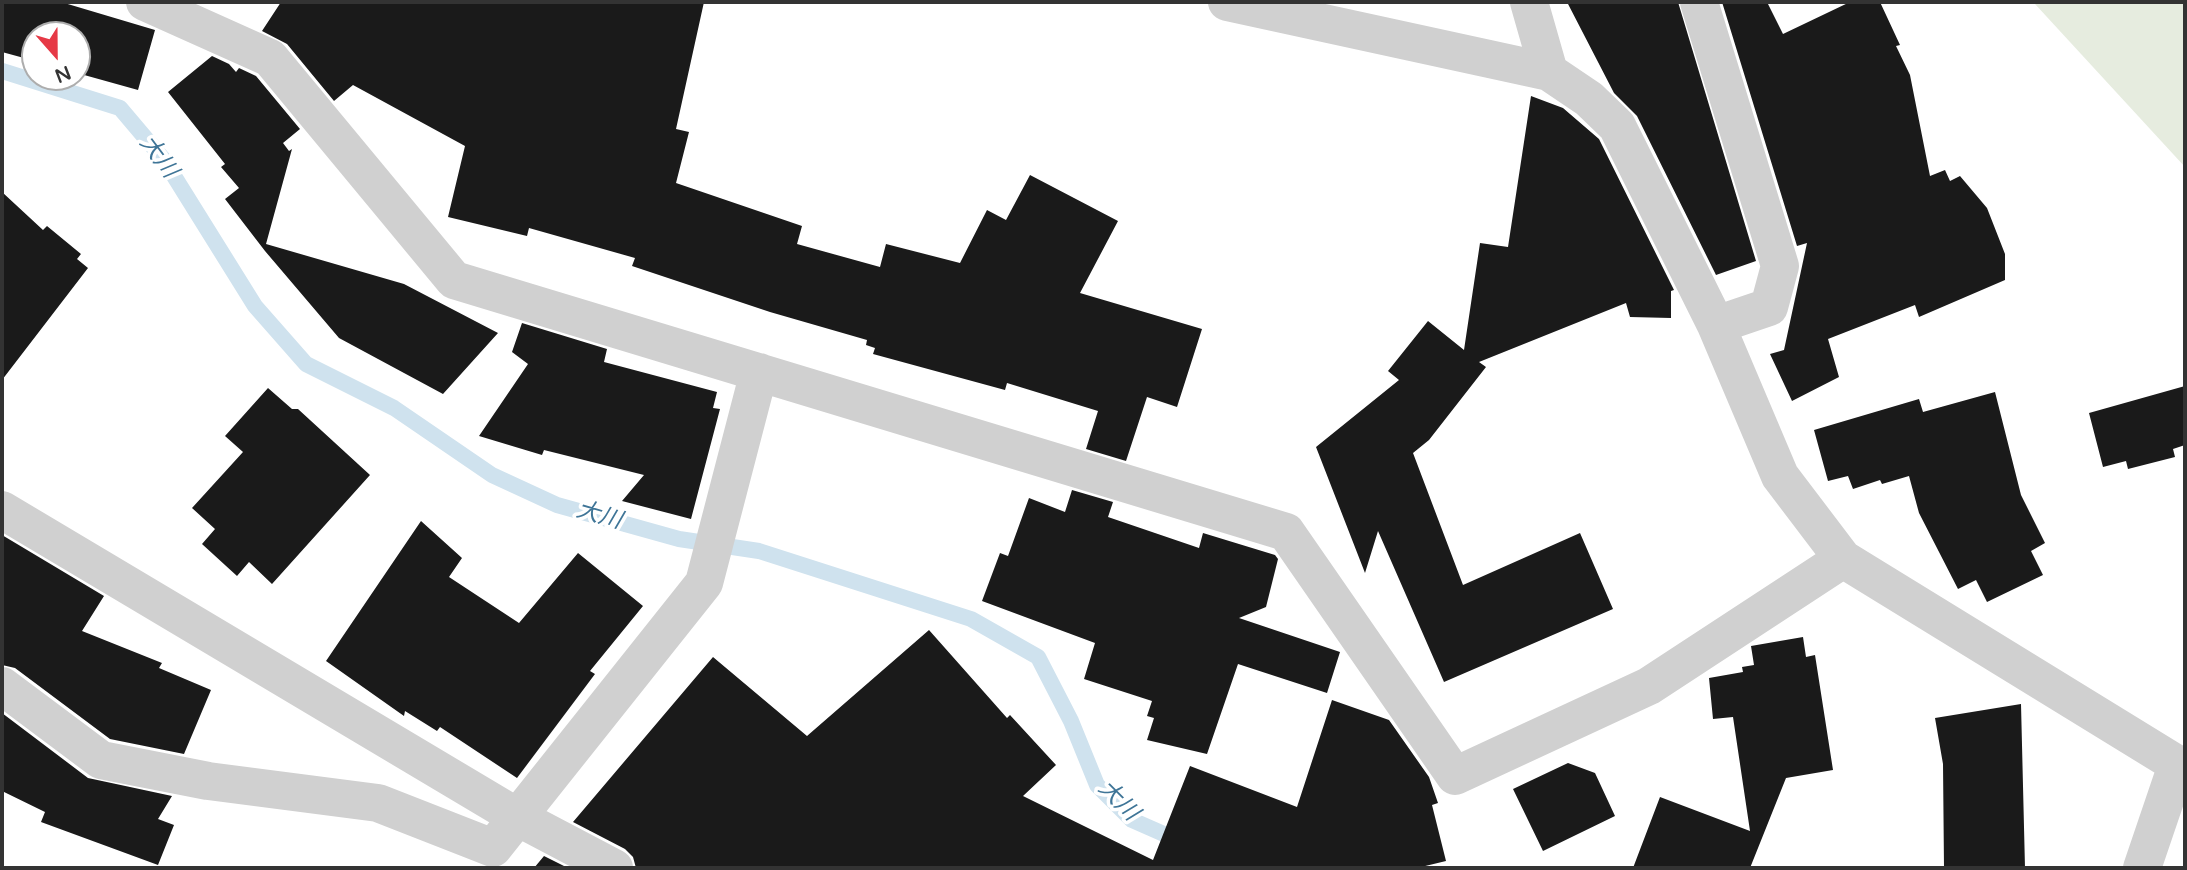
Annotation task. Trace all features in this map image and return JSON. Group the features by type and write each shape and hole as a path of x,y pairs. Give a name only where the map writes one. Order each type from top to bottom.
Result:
{"street":[{"path":"145,2 270,58 454,280 1286,532 1455,776 1650,686 1843,559"},
{"path":"1227,2 1549,72 1589,99 1617,126 1716,325 1780,476 1843,559 2181,767 2142,868"},
{"path":"1529,2 1549,72"},
{"path":"1699,2 1780,266 1769,307 1716,325"},
{"path":"2,686 101,760 208,781 378,803 493,848 704,583 759,372"},
{"path":"2,510 519,818 614,868"}],"shaded area":[{"path":"2034,2 2185,2 2185,167 2035,4"}],"building":[{"path":"2,2 61,2 155,30 138,90 91,77 91,21 21,21 21,57 2,52"},
{"path":"281,2 704,2 676,129 689,132 676,183 802,226 797,244 880,267 886,244 960,263 987,210 1006,220 1030,175 1118,221 1080,293 1202,329 1177,407 1147,397 1126,461 1086,449 1098,411 1007,383 1005,390 873,354 875,348 866,345 867,340 770,312 632,266 635,258 529,228 527,236 448,217 465,146 353,85 334,101 287,44 262,31"},
{"path":"1567,2 1678,2 1756,261 1716,275 1637,116 1614,93"},
{"path":"1722,2 1767,2 1783,34 1850,2 1880,2 1900,45 1896,46 1910,75 1930,176 1945,170 1950,181 1960,176 1987,208 2005,254 2005,280 1919,317 1915,305 1828,339 1839,377 1792,401 1770,354 1784,350 1807,243 1797,246"},
{"path":"212,56 229,64 236,72 239,68 256,76 300,129 283,143 289,151 292,149 266,244 404,284 498,333 443,394 339,338 225,199 239,188 221,167 225,164 168,92"},
{"path":"1531,96 1563,108 1599,139 1674,290 1671,291 1671,318 1630,317 1626,303 1479,362 1486,367 1429,440 1413,453 1463,585 1580,533 1613,609 1444,682 1378,531 1365,573 1316,447 1399,380 1388,371 1428,321 1464,350 1480,243 1508,247"},
{"path":"2,192 43,230 47,226 81,254 77,259 88,268 2,380"},
{"path":"522,323 607,349 604,362 717,392 713,408 720,409 691,519 622,501 644,475 544,450 542,455 479,436 528,364 512,352"},
{"path":"2185,386 2185,445 2173,449 2175,457 2128,469 2126,461 2103,467 2089,413"},
{"path":"268,388 292,409 298,409 370,475 272,584 249,562 237,576 202,544 215,529 192,508 243,452 225,436"},
{"path":"1995,392 2021,495 2045,543 2031,551 2043,575 1987,602 1976,580 1958,589 1919,513 1909,476 1882,484 1880,480 1853,489 1848,476 1828,481 1814,430 1919,399 1923,412"},
{"path":"1072,490 1113,502 1108,517 1199,548 1203,533 1275,555 1278,559 1266,607 1239,618 1340,652 1327,693 1238,664 1207,754 1147,740 1154,718 1147,716 1152,701 1084,679 1095,643 982,601 1000,553 1008,556 1029,498 1065,512"},
{"path":"421,521 462,558 449,577 519,623 578,553 643,606 590,671 595,674 517,778 440,727 437,731 405,711 404,716 326,661"},
{"path":"2,535 104,596 82,631 162,663 159,668 211,690 184,754 110,739 15,668 2,665"},
{"path":"929,630 1007,718 1010,715 1056,765 1023,796 1153,860 1190,766 1297,807 1332,700 1389,720 1429,777 1438,803 1432,805 1446,861 1417,868 636,868 633,857 625,849 573,822 713,657 807,736"},
{"path":"1803,637 1806,657 1815,655 1833,770 1786,778 1750,868 1633,868 1660,797 1750,831 1733,717 1713,719 1709,678 1743,672 1742,667 1754,665 1751,646"},
{"path":"2021,704 2025,868 1944,868 1943,764 1935,718"},
{"path":"2,713 88,778 172,796 158,819 174,825 158,865 41,822 45,812 2,791"},
{"path":"1568,763 1595,773 1615,816 1543,851 1513,789"},
{"path":"544,856 568,868 534,868"}],"waterway":[{"name":"大川","path":"2,71 120,108 164,160 255,306 306,364 394,408 492,475 557,505 679,539 759,551 971,619 1038,657 1071,721 1097,785 1132,820 1182,842"}]}
